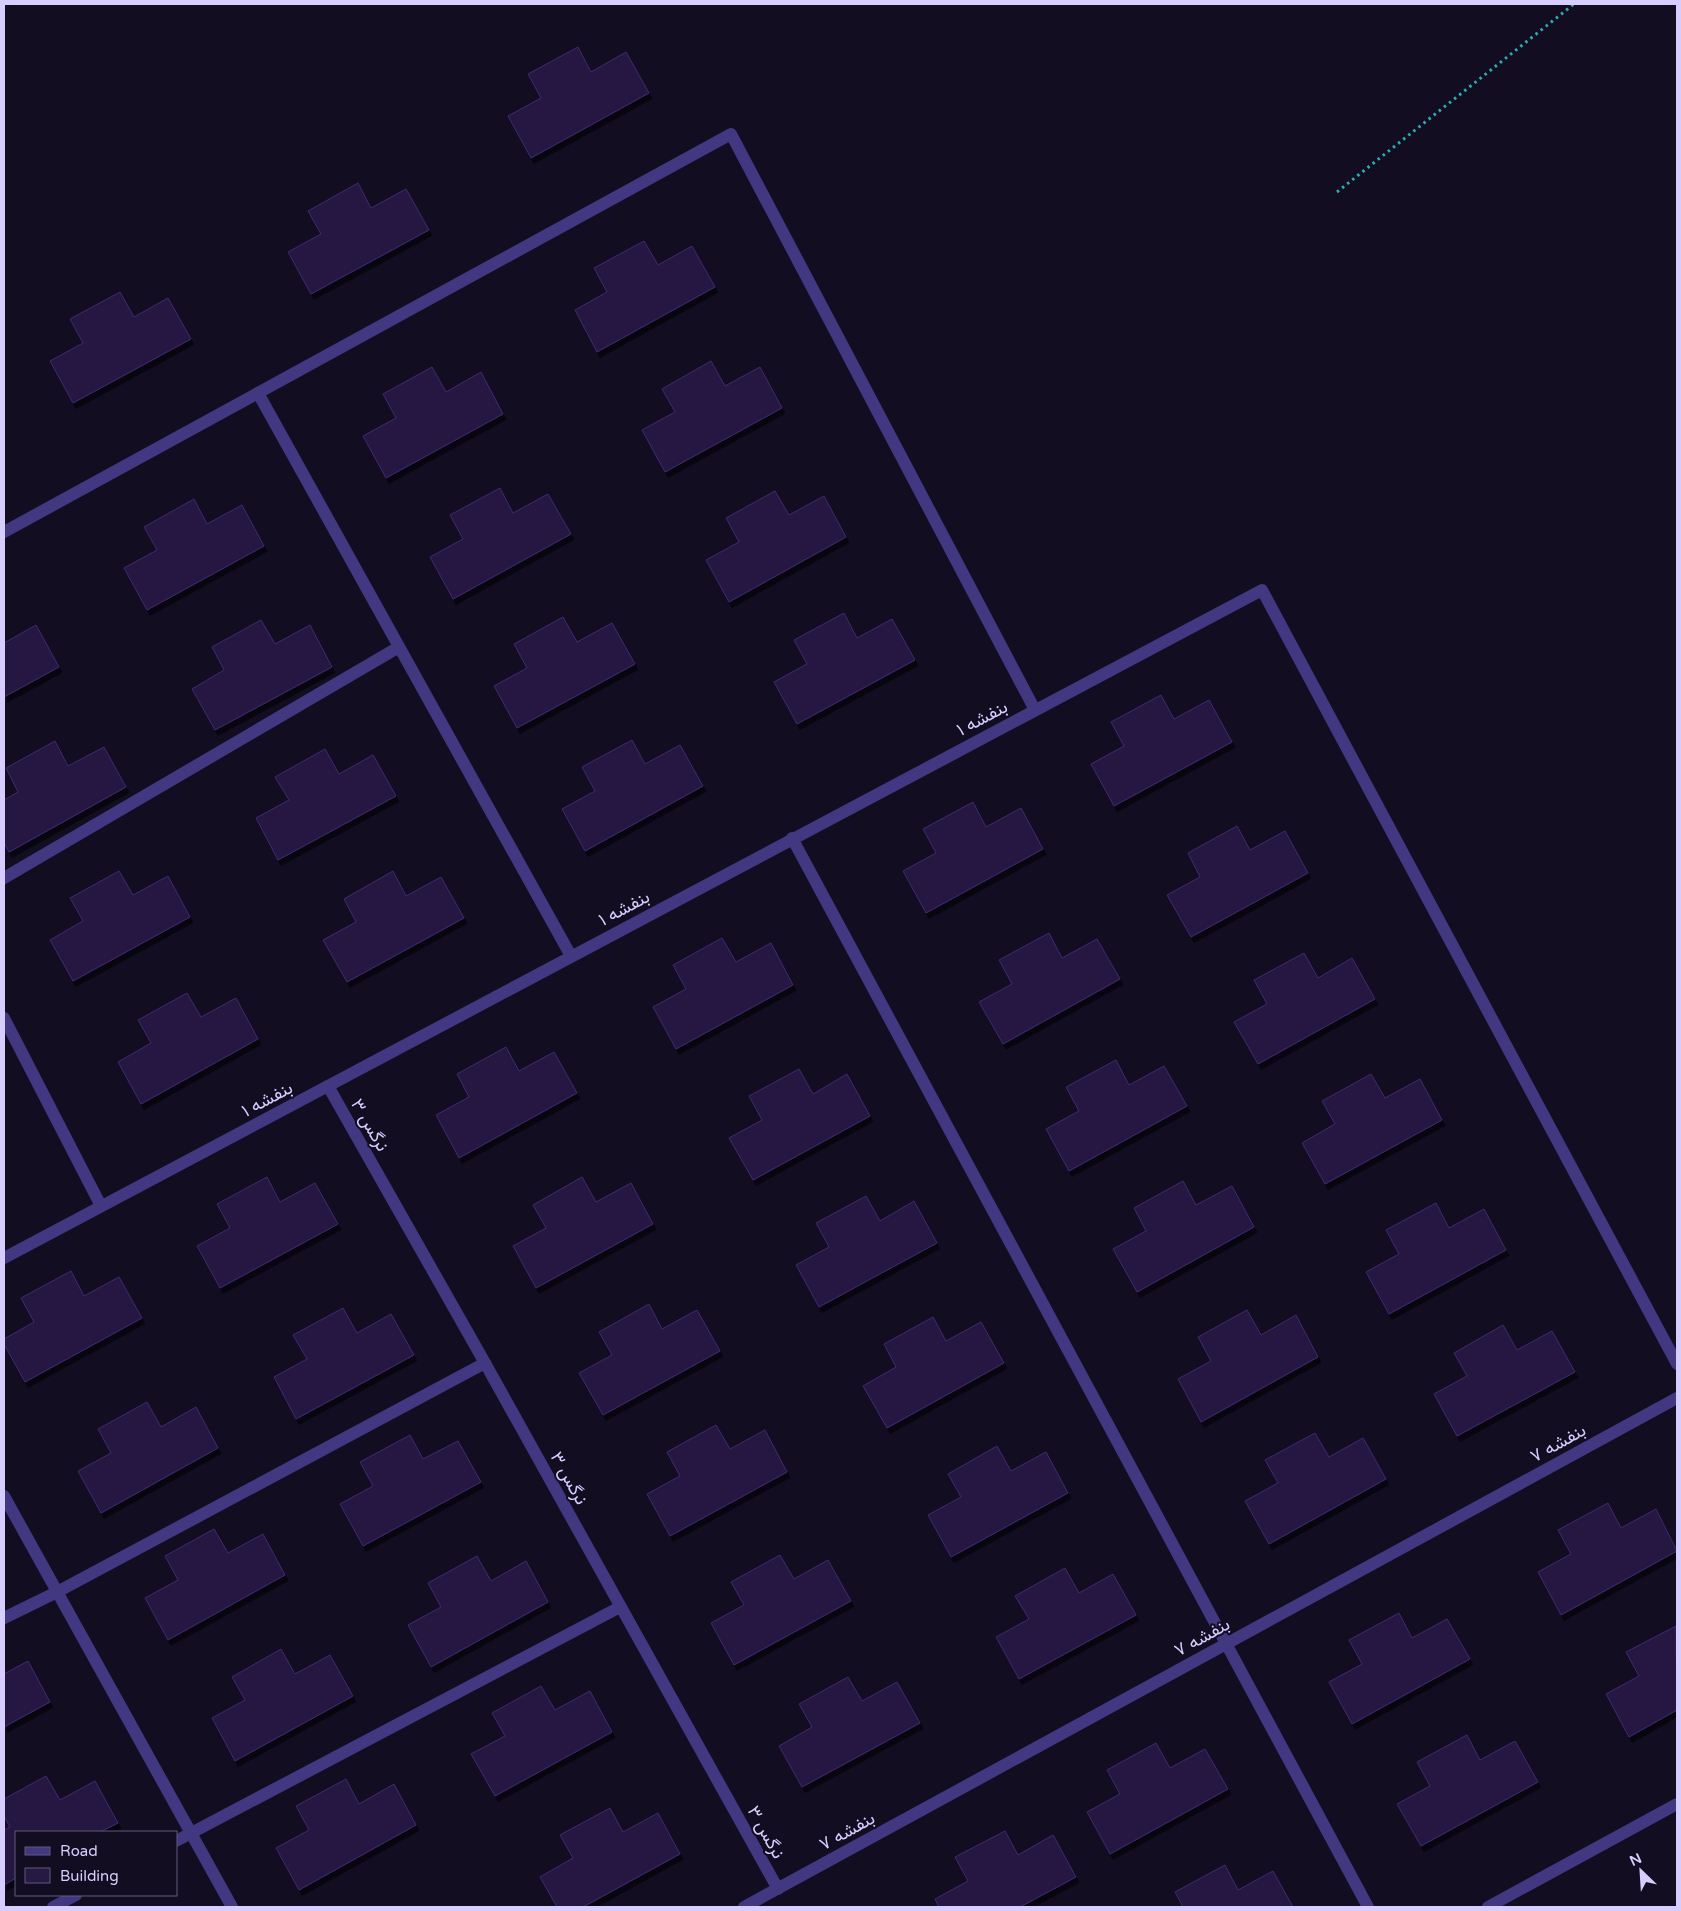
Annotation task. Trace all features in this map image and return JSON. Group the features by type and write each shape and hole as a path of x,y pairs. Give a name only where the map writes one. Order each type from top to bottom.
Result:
{"street":[{"path":"4,532 731,134 1035,710"},
{"path":"258,393 571,956"},
{"name":"بنفشه ۱","path":"4,1258 1262,590 1677,1364"},
{"path":"4,878 399,647"},
{"path":"792,838 1368,1907"},
{"path":"4,1018 101,1206"},
{"name":"نرگس ۳","path":"328,1086 778,1889"},
{"path":"4,1618 57,1592 484,1363"},
{"name":"بنفشه ۷","path":"744,1907 1677,1398"},
{"path":"4,1496 232,1907"},
{"path":"178,1840 620,1607"},
{"path":"1488,1907 1677,1804"},
{"path":"53,1907 74,1896"}],"path":[{"path":"1337,192 1574,4"}],"building":[{"path":"578,47 591,72 626,52 649,93 531,158 508,116 541,98 528,74"},
{"path":"358,183 371,208 406,189 429,230 311,294 288,252 321,234 308,211"},
{"path":"644,241 658,265 692,246 715,287 597,352 575,310 607,292 594,268"},
{"path":"120,292 134,317 168,298 191,339 73,403 50,361 83,343 70,319"},
{"path":"711,361 725,386 760,367 782,408 665,472 642,430 675,412 662,389"},
{"path":"432,367 446,392 481,372 503,414 386,478 363,436 396,418 383,394"},
{"path":"500,488 513,513 548,494 571,534 453,599 430,557 463,539 450,515"},
{"path":"775,491 789,515 824,496 846,537 729,602 706,560 739,542 726,518"},
{"path":"194,499 207,524 242,505 264,546 147,610 124,568 157,550 144,527"},
{"path":"844,613 857,638 892,619 915,660 797,724 774,682 807,664 794,640"},
{"path":"563,617 577,642 612,623 635,664 517,728 494,686 527,668 514,644"},
{"path":"261,620 275,644 310,625 332,667 215,730 192,689 224,670 212,647"},
{"path":"36,625 59,667 4,697 4,643"},
{"path":"1161,695 1174,719 1209,700 1232,742 1114,806 1091,764 1124,746 1111,722"},
{"path":"632,740 645,764 680,745 703,786 585,851 562,809 595,791 582,767"},
{"path":"55,741 68,766 104,747 126,787 9,852 4,843 4,800 18,792 6,768"},
{"path":"325,749 339,774 373,755 396,796 278,860 256,818 289,800 275,777"},
{"path":"973,802 986,827 1021,808 1043,849 926,913 903,871 936,853 923,829"},
{"path":"1237,826 1250,850 1285,831 1308,873 1191,937 1167,895 1200,877 1188,853"},
{"path":"119,871 133,895 168,876 190,917 73,981 50,940 83,921 70,898"},
{"path":"393,871 406,896 441,877 464,918 347,982 323,940 356,922 344,899"},
{"path":"1049,933 1062,958 1097,939 1120,979 1003,1044 979,1002 1012,984 999,960"},
{"path":"722,938 736,962 771,943 793,985 676,1049 653,1007 686,989 673,965"},
{"path":"1304,953 1318,978 1352,958 1375,999 1258,1064 1234,1022 1267,1004 1254,980"},
{"path":"187,993 201,1017 236,998 258,1039 141,1104 118,1062 151,1043 138,1020"},
{"path":"506,1047 519,1071 554,1052 577,1093 459,1158 436,1115 469,1097 457,1074"},
{"path":"1116,1060 1129,1085 1164,1066 1187,1106 1069,1171 1046,1129 1079,1111 1066,1087"},
{"path":"799,1069 813,1094 847,1074 870,1116 753,1180 729,1138 762,1120 749,1096"},
{"path":"1371,1074 1385,1098 1420,1079 1442,1120 1325,1184 1302,1143 1335,1124 1322,1101"},
{"path":"267,1177 280,1202 315,1183 338,1224 220,1288 197,1246 230,1228 217,1204"},
{"path":"582,1177 596,1202 631,1183 653,1224 536,1288 513,1246 546,1228 533,1205"},
{"path":"1183,1181 1196,1205 1232,1186 1254,1227 1137,1292 1113,1249 1146,1231 1134,1208"},
{"path":"866,1196 880,1221 914,1201 937,1243 819,1307 796,1265 829,1247 816,1223"},
{"path":"1436,1203 1449,1228 1484,1209 1506,1250 1389,1314 1366,1272 1399,1254 1386,1230"},
{"path":"71,1271 84,1296 119,1277 142,1318 25,1382 4,1344 4,1339 34,1322 21,1298"},
{"path":"649,1304 662,1329 697,1310 720,1351 603,1415 579,1373 612,1355 599,1332"},
{"path":"343,1308 357,1333 391,1314 414,1355 296,1419 274,1377 307,1359 293,1335"},
{"path":"1247,1310 1261,1335 1296,1315 1318,1357 1201,1422 1178,1379 1211,1361 1198,1337"},
{"path":"933,1317 946,1341 981,1322 1004,1363 887,1428 863,1386 896,1367 884,1344"},
{"path":"1503,1325 1517,1350 1552,1331 1575,1372 1457,1436 1434,1394 1467,1376 1454,1353"},
{"path":"147,1402 161,1427 196,1407 218,1448 101,1513 78,1471 111,1453 98,1429"},
{"path":"716,1425 730,1449 765,1430 787,1472 670,1536 647,1494 680,1476 667,1452"},
{"path":"1315,1433 1329,1457 1363,1438 1386,1479 1269,1544 1245,1501 1278,1483 1265,1460"},
{"path":"410,1435 423,1459 458,1441 481,1482 363,1546 340,1504 373,1486 360,1462"},
{"path":"997,1446 1011,1471 1046,1452 1068,1493 951,1557 928,1515 961,1497 948,1474"},
{"path":"1608,1503 1621,1528 1656,1509 1677,1551 1561,1615 1538,1572 1571,1554 1558,1530"},
{"path":"214,1529 228,1553 263,1534 285,1575 168,1640 145,1598 178,1580 165,1556"},
{"path":"780,1555 794,1579 828,1560 851,1601 734,1665 711,1623 744,1605 731,1582"},
{"path":"477,1556 491,1581 526,1561 548,1602 431,1667 408,1625 441,1607 428,1583"},
{"path":"1065,1568 1079,1593 1113,1574 1136,1615 1019,1679 996,1637 1029,1619 1015,1596"},
{"path":"1399,1613 1412,1638 1447,1619 1470,1659 1352,1724 1329,1682 1362,1664 1349,1640"},
{"path":"1676,1626 1677,1710 1629,1737 1606,1694 1639,1676 1626,1652"},
{"path":"281,1649 295,1674 330,1655 353,1696 235,1761 212,1718 245,1700 232,1677"},
{"path":"28,1661 50,1702 4,1727 4,1674"},
{"path":"848,1677 862,1701 897,1682 920,1723 802,1787 779,1746 812,1727 799,1704"},
{"path":"541,1686 555,1710 590,1691 612,1732 495,1796 471,1754 505,1736 492,1713"},
{"path":"1467,1735 1480,1760 1515,1741 1538,1782 1421,1846 1397,1804 1430,1786 1417,1762"},
{"path":"1156,1743 1170,1768 1205,1749 1228,1789 1110,1854 1087,1812 1120,1794 1107,1770"},
{"path":"46,1776 60,1800 95,1781 118,1823 102,1831 15,1831 15,1879 4,1885 4,1830 10,1827 4,1816 4,1799"},
{"path":"346,1779 359,1804 394,1784 416,1825 299,1890 276,1848 309,1830 296,1806"},
{"path":"610,1808 623,1832 658,1813 680,1854 583,1907 557,1907 540,1877 573,1858 560,1835"},
{"path":"1005,1831 1018,1855 1053,1835 1076,1877 1020,1907 939,1907 935,1899 968,1881 955,1857"},
{"path":"1225,1865 1238,1890 1273,1871 1293,1907 1183,1907 1175,1892"}]}
